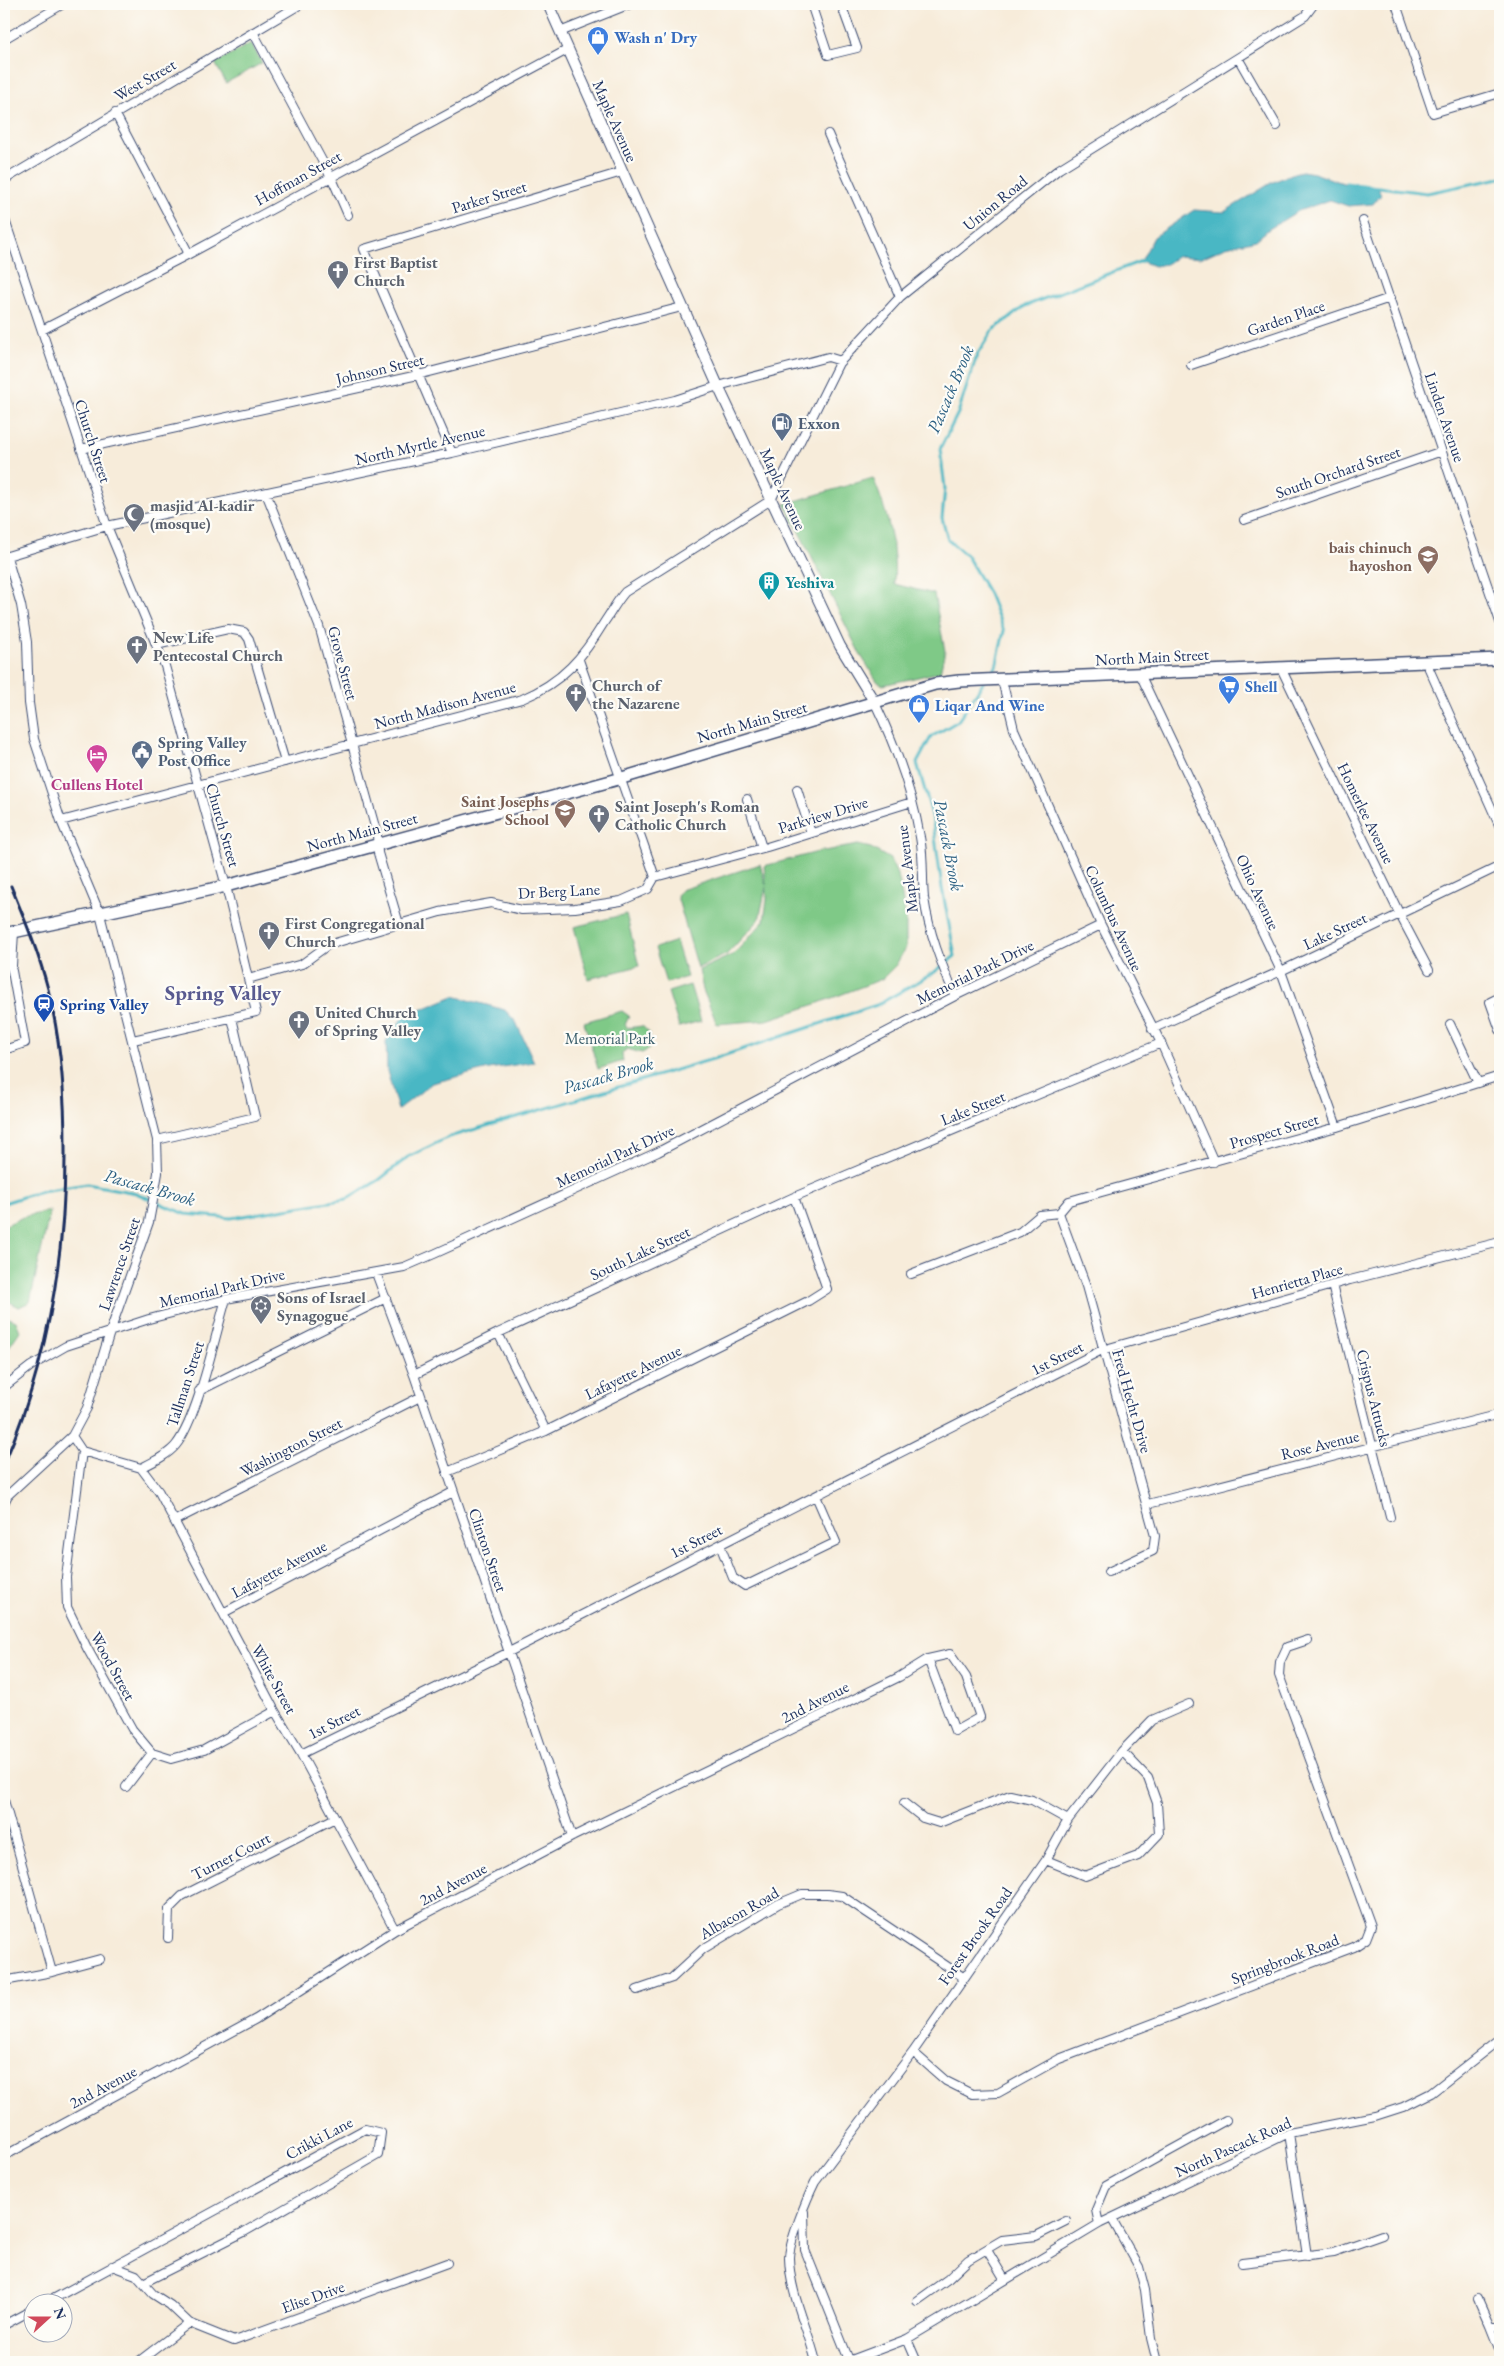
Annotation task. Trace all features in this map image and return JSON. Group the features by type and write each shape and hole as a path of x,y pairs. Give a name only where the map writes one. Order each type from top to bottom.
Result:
{"main road":[{"name":"North Main Street","path":"9,933 226,886 622,778 935,684 978,680 1500,659"}],"street":[{"path":"4,39 64,4"},
{"name":"West Street","path":"4,180 301,4"},
{"name":"Maple Avenue","path":"548,4 682,307 771,500 840,646 874,703 902,765 920,837 924,896 929,927 938,956 955,996"},
{"path":"560,32 630,4"},
{"path":"811,4 828,55 857,48 841,4"},
{"name":"Union Road","path":"771,500 841,361 900,297 1059,169 1305,16 1314,4"},
{"path":"1396,4 1433,113 1500,93"},
{"path":"253,32 330,176 348,215"},
{"name":"Hoffman Street","path":"42,330 189,254 330,176 567,50"},
{"path":"1238,58 1277,126"},
{"path":"115,113 189,254"},
{"path":"828,134 900,297"},
{"name":"Parker Street","path":"418,376 364,249 622,172"},
{"name":"Church Street","path":"4,217 107,526 165,666 226,886 256,1012 232,1018"},
{"name":"Linden Avenue","path":"1362,221 1500,622"},
{"name":"Garden Place","path":"1191,365 1390,298"},
{"name":"Johnson Street","path":"81,450 418,376 682,307"},
{"name":"North Myrtle Avenue","path":"6,557 107,526 452,453 675,400 718,386 828,357 841,361"},
{"path":"418,376 452,453"},
{"name":"South Orchard Street","path":"1244,520 1442,451"},
{"name":"Grove Street","path":"266,493 319,626 377,834 378,844"},
{"name":"North Madison Avenue","path":"61,821 522,699 562,677 578,660 625,592 771,500"},
{"name":"Lawrence Street","path":"4,1504 8,1495 72,1436 87,1408 110,1332 149,1222 158,1174 157,1140 100,914 61,821 34,739 29,703 27,642 22,605 6,557"},
{"path":"156,645 228,629 244,632 249,639 285,762"},
{"path":"578,660 622,778 655,877"},
{"path":"1426,662 1500,827"},
{"name":"Homerlee Avenue","path":"1281,668 1400,915 1429,970"},
{"name":"Ohio Avenue","path":"1140,674 1281,972 1337,1127"},
{"name":"Columbus Avenue","path":"998,680 1014,729 1101,925 1152,1029 1161,1043 1214,1162"},
{"path":"796,789 811,833"},
{"path":"747,799 762,848"},
{"name":"Parkview Drive","path":"655,877 762,848 912,802"},
{"path":"378,844 378,853 398,924"},
{"name":"Lake Street","path":"1152,1029 1281,972 1500,866"},
{"name":"Dr Berg Lane","path":"248,979 302,964 328,945 440,912 491,903 522,910 575,908 621,901 648,890 655,877"},
{"name":"Memorial Park Drive","path":"4,1387 20,1373 46,1356 82,1340 149,1319 226,1299 404,1267 658,1152 955,996 1101,925"},
{"path":"4,1050 25,1043 12,971 9,933"},
{"path":"4,947 12,971"},
{"path":"1500,997 1490,1002 1500,1030"},
{"path":"133,1040 232,1018 255,1117 157,1140"},
{"path":"1450,1024 1478,1083"},
{"name":"Lake Street","path":"794,1197 1161,1043"},
{"name":"Prospect Street","path":"1059,1213 1068,1201 1337,1127 1500,1076"},
{"name":"Lafayette Avenue","path":"447,1472 546,1431 808,1301 827,1289 794,1197"},
{"name":"South Lake Street","path":"498,1333 794,1197"},
{"path":"911,1274 1020,1232 1040,1215 1059,1213"},
{"name":"Fred Hecht Drive","path":"1059,1213 1086,1286 1102,1350 1156,1536 1154,1551 1108,1572"},
{"name":"Henrietta Place","path":"1102,1350 1332,1285 1500,1242"},
{"name":"Clinton Street","path":"376,1273 414,1376 572,1837"},
{"name":"Crispus Attucks","path":"1332,1285 1390,1517"},
{"path":"199,1391 386,1298"},
{"name":"Tallman Street","path":"141,1468 175,1447 182,1436 199,1391 226,1299"},
{"path":"414,1376 498,1333 546,1431"},
{"name":"1st Street","path":"301,1754 509,1652 1102,1350"},
{"name":"Washington Street","path":"174,1521 420,1397"},
{"name":"Rose Avenue","path":"1148,1504 1500,1414"},
{"path":"72,1436 82,1451 141,1468"},
{"name":"Wood Street","path":"82,1451 66,1576 67,1607 87,1648 132,1729 152,1753"},
{"name":"White Street","path":"141,1468 159,1492 275,1711 301,1754 395,1930"},
{"name":"Lafayette Avenue","path":"223,1613 453,1492"},
{"path":"720,1545 733,1578 745,1586 836,1542 816,1496"},
{"name":"Springbrook Road","path":"913,2052 946,2081 972,2094 998,2093 1059,2059 1354,1947 1366,1939 1371,1926 1279,1676 1280,1662 1287,1647 1308,1640"},
{"name":"2nd Avenue","path":"4,2156 256,2019 395,1930 572,1837 830,1712 928,1660 950,1654 966,1677 980,1717 955,1731 928,1660"},
{"name":"Forest Brook Road","path":"816,2362 796,2302 789,2257 804,2205 815,2182 913,2052 963,1977 1046,1860 1068,1820 1122,1751 1152,1720 1189,1704"},
{"path":"126,1787 152,1753 171,1759 204,1750 275,1711"},
{"path":"1046,1860 1085,1876 1138,1856 1159,1834 1157,1803 1148,1778 1122,1751"},
{"path":"904,1803 923,1818 940,1823 1010,1796 1032,1800 1068,1820"},
{"path":"4,1800 52,1972"},
{"name":"Turner Court","path":"168,1938 169,1909 182,1896 335,1818"},
{"name":"Albacon Road","path":"637,1990 672,1978 703,1949 778,1904 802,1894 842,1896 963,1977"},
{"path":"4,1981 52,1972 100,1958"},
{"name":"North Pascack Road","path":"847,2361 907,2339 1099,2224 1289,2133 1375,2116 1403,2108 1431,2093 1500,2039"},
{"path":"1099,2224 1096,2210 1106,2186 1226,2120"},
{"name":"Crikki Lane","path":"62,2294 365,2129 382,2133 378,2155 244,2232 143,2283"},
{"path":"1289,2133 1307,2256"},
{"name":"Forest Brook Road","path":"804,2205 805,2250 847,2361"},
{"path":"1112,2218 1139,2267 1146,2290 1150,2338 1157,2362"},
{"path":"917,2301 948,2280 968,2260 1002,2240 1036,2236 1066,2221"},
{"path":"1242,2263 1334,2252 1382,2234"},
{"path":"987,2250 1005,2280"},
{"name":"Elise Drive","path":"112,2266 136,2275 153,2294 170,2305 189,2323 234,2341 447,2263"},
{"path":"1478,2299 1500,2351"},
{"path":"4,2326 22,2316"},
{"path":"138,2362 189,2323"},
{"path":"1490,2326 1500,2326"},
{"path":"907,2339 917,2362"}],"green space":[{"path":"251,43 262,63 226,83 215,63"},
{"path":"873,478 883,503 890,530 894,557 894,584 934,594 945,651 940,672 883,685 877,681 860,654 785,504"},
{"path":"858,845 871,848 890,859 899,879 906,919 906,947 896,965 882,979 816,1004 767,1020 717,1024 703,990 699,970 734,954 764,921 767,899 766,887 759,920 727,954 698,968 677,896 681,890 760,864 766,885 764,866 818,852"},
{"path":"626,914 639,966 588,979 574,927"},
{"path":"676,941 687,977 666,983 655,948"},
{"path":"690,985 701,1021 679,1027 668,992"},
{"name":"Memorial Park","path":"622,1011 629,1016 625,1025 628,1028 642,1026 649,1033 649,1049 642,1053 627,1049 622,1054 623,1061 598,1069 584,1022"},
{"path":"50,1211 30,1302 19,1307 4,1299 4,1226 23,1217"},
{"path":"4,1316 16,1321 20,1331 4,1354"}],"water":[{"path":"1302,171 1343,183 1378,187 1381,195 1373,204 1348,206 1330,200 1298,211 1269,229 1256,240 1226,247 1201,258 1178,256 1166,264 1154,266 1141,261 1154,237 1194,210 1224,212 1271,183"},
{"path":"454,996 505,1010 516,1022 534,1062 489,1069 432,1083 398,1110 387,1071 386,1041 403,1017"}],"waterway":[{"name":"Pascack Brook","path":"1346,183 1427,193 1500,178"},
{"name":"Pascack Brook","path":"988,677 996,667 1004,631 989,594 967,556 948,540 942,518 945,488 940,449 958,413 977,355 992,331 1025,306 1144,260"},
{"name":"Pascack Brook","path":"4,1203 41,1191 87,1184 136,1193 185,1214 231,1218 347,1199 379,1180 408,1157 449,1137 713,1059 877,1005 932,974 955,956 942,888 932,815 917,763 931,737 958,721 983,683"}],"railway":[{"path":"4,1464 32,1387 43,1348 51,1308 58,1269 62,1229 65,1147 64,1107 56,1028 36,950 11,886"}],"place":[{"name":"Wash n' Dry","path":"598,56"},
{"name":"First Baptist Church","path":"338,290"},
{"name":"Exxon","path":"782,442"},
{"name":"masjid Al-kadir (mosque)","path":"134,533"},
{"name":"bais chinuch hayoshon","path":"1428,575"},
{"name":"Yeshiva","path":"769,601"},
{"name":"New Life Pentecostal Church","path":"137,665"},
{"name":"Shell","path":"1229,705"},
{"name":"Church of the Nazarene","path":"576,713"},
{"name":"Liqar And Wine","path":"919,724"},
{"name":"Spring Valley Post Office","path":"142,770"},
{"name":"Cullens Hotel","path":"97,774"},
{"name":"Saint Josephs School","path":"565,829"},
{"name":"Saint Joseph's Roman Catholic Church","path":"599,834"},
{"name":"First Congregational Church","path":"269,951"},
{"name":"Spring Valley","path":"44,1023"},
{"name":"United Church of Spring Valley","path":"299,1040"},
{"name":"Sons of Israel Synagogue","path":"261,1325"}],"district":[{"name":"Spring Valley","path":"223,992"}]}
